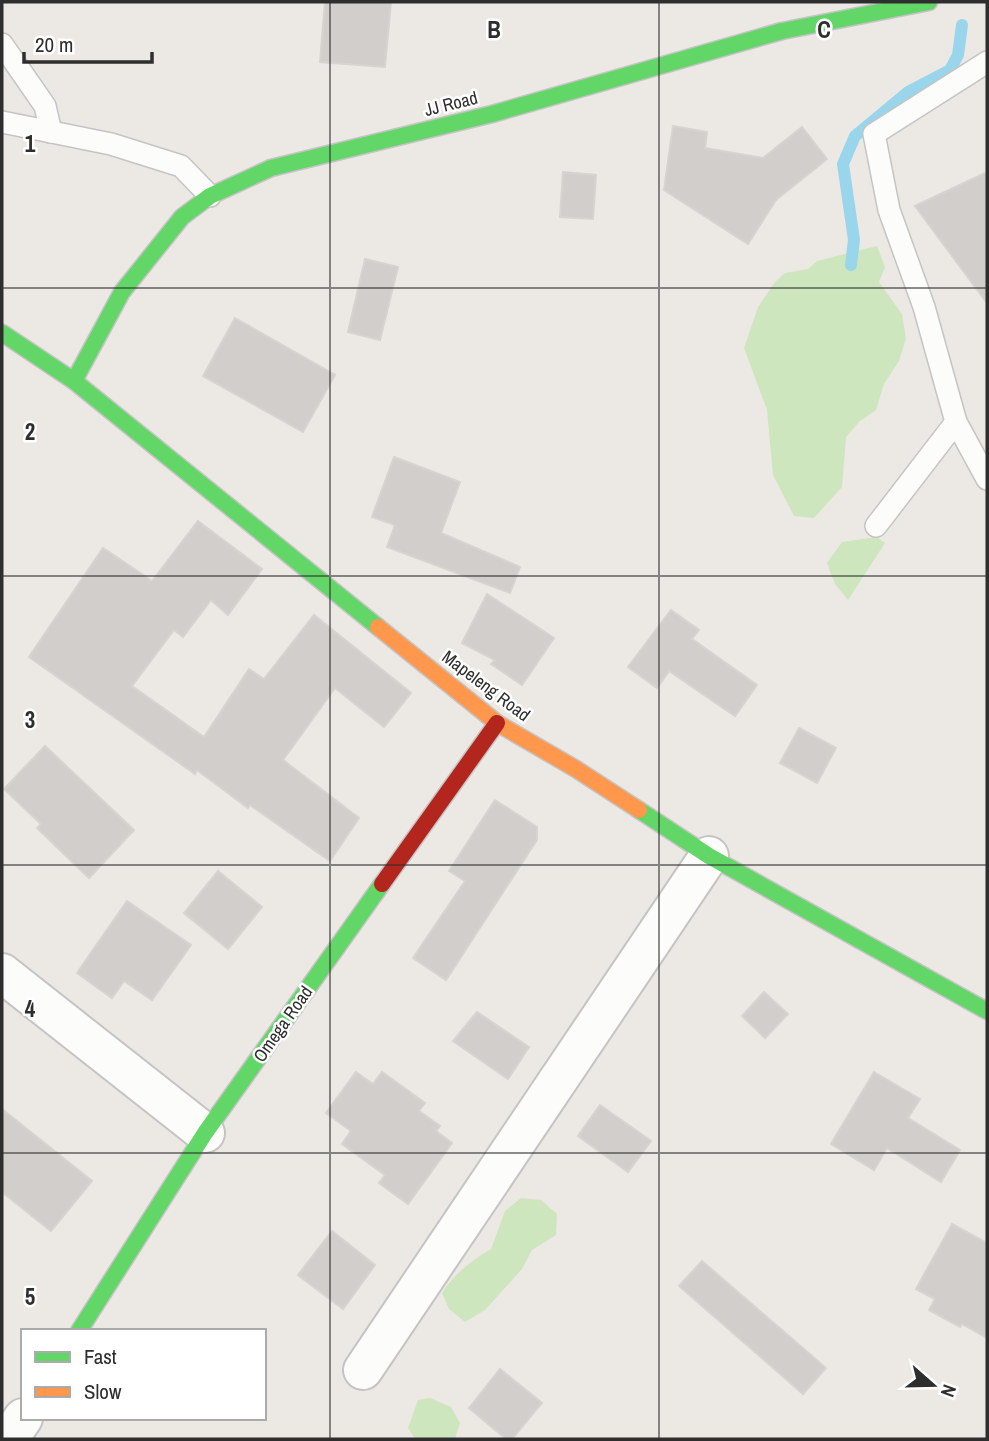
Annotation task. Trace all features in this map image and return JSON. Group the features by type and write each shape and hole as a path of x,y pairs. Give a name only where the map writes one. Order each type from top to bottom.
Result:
{"street":[{"name":"JJ Road","path":"74,381 122,292 181,217 209,196 271,168 492,114 782,31 929,2"},
{"name":"Mapeleng Road","path":"2,333 74,381 497,723 576,768 709,856 987,1011"},
{"name":"Omega Road","path":"80,1329 205,1133 497,723"},
{"path":"363,1370 709,856"},
{"path":"2,973 205,1133"},
{"path":"9,1439 22,1420"}],"lane":[{"path":"2,44 45,106 51,132"},
{"path":"987,62 874,134 889,210 924,307 957,422 987,479"},
{"path":"2,122 111,144 181,166 209,196"},
{"path":"876,526 957,422"}],"green space":[{"path":"877,246 885,267 879,282 902,314 906,338 899,361 884,384 876,410 859,422 846,437 842,487 814,518 794,516 773,475 767,410 744,348 758,307 775,282 785,273 808,269 817,261"},
{"path":"877,537 885,543 848,600 835,584 827,563 842,542"},
{"path":"521,1198 541,1200 557,1214 556,1235 532,1250 522,1269 485,1310 465,1322 449,1309 442,1293 464,1268 491,1249 505,1211"},
{"path":"430,1398 451,1407 460,1423 455,1439 415,1439 408,1428 418,1400"}],"building":[{"path":"325,2 391,2 385,67 320,62"},
{"path":"673,126 707,132 705,148 763,158 802,127 827,159 776,200 748,244 664,190"},
{"path":"563,172 596,175 593,219 560,217"},
{"path":"987,172 987,303 915,206"},
{"path":"365,259 398,267 380,340 348,332"},
{"path":"235,318 335,375 303,432 203,376"},
{"path":"394,457 460,482 441,533 520,567 510,593 387,547 395,525 372,517"},
{"path":"198,521 262,569 228,615 211,600 183,637 174,630 132,686 204,737 249,669 264,679 314,615 411,693 384,727 335,688 283,760 359,818 330,861 250,805 248,808 197,770 195,774 29,657 103,548 152,581"},
{"path":"487,594 554,638 522,685 491,664 495,660 462,643"},
{"path":"671,610 699,630 692,639 757,685 735,716 669,671 657,688 628,667"},
{"path":"799,728 836,748 817,783 780,763"},
{"path":"45,746 134,830 89,878 37,828 41,824 4,789"},
{"path":"495,800 537,827 537,840 446,980 413,958 465,881 449,871"},
{"path":"218,871 262,907 228,949 184,913"},
{"path":"127,901 191,945 152,1000 124,981 112,998 77,973"},
{"path":"764,992 788,1014 765,1038 742,1016"},
{"path":"477,1012 529,1047 508,1079 453,1041"},
{"path":"356,1072 373,1084 382,1072 425,1103 419,1111 440,1126 436,1131 452,1143 408,1204 379,1183 385,1175 342,1144 351,1131 326,1113"},
{"path":"874,1072 920,1099 908,1118 960,1150 941,1182 887,1148 874,1170 831,1144"},
{"path":"600,1105 651,1141 628,1172 578,1136"},
{"path":"2,1109 92,1181 51,1231 2,1192"},
{"path":"952,1224 987,1243 987,1338 929,1310 935,1299 916,1289"},
{"path":"332,1231 375,1265 343,1309 298,1275"},
{"path":"702,1261 826,1368 803,1394 679,1286"},
{"path":"500,1369 542,1403 512,1439 506,1439 469,1408"}],"waterway":[{"path":"851,265 854,240 843,164 855,136 908,92 950,70 958,55 962,25"}],"traffic: fast":[{"path":"74,381 122,292 182,217 210,196 271,168 492,114 782,31 929,2"},
{"path":"2,333 74,381 378,627"},
{"path":"639,810 709,856 987,1011"},
{"path":"80,1329 205,1133 382,884"}],"traffic: slow":[{"path":"378,627 497,723 639,810"}],"traffic: jam":[{"path":"382,884 497,723"}]}
